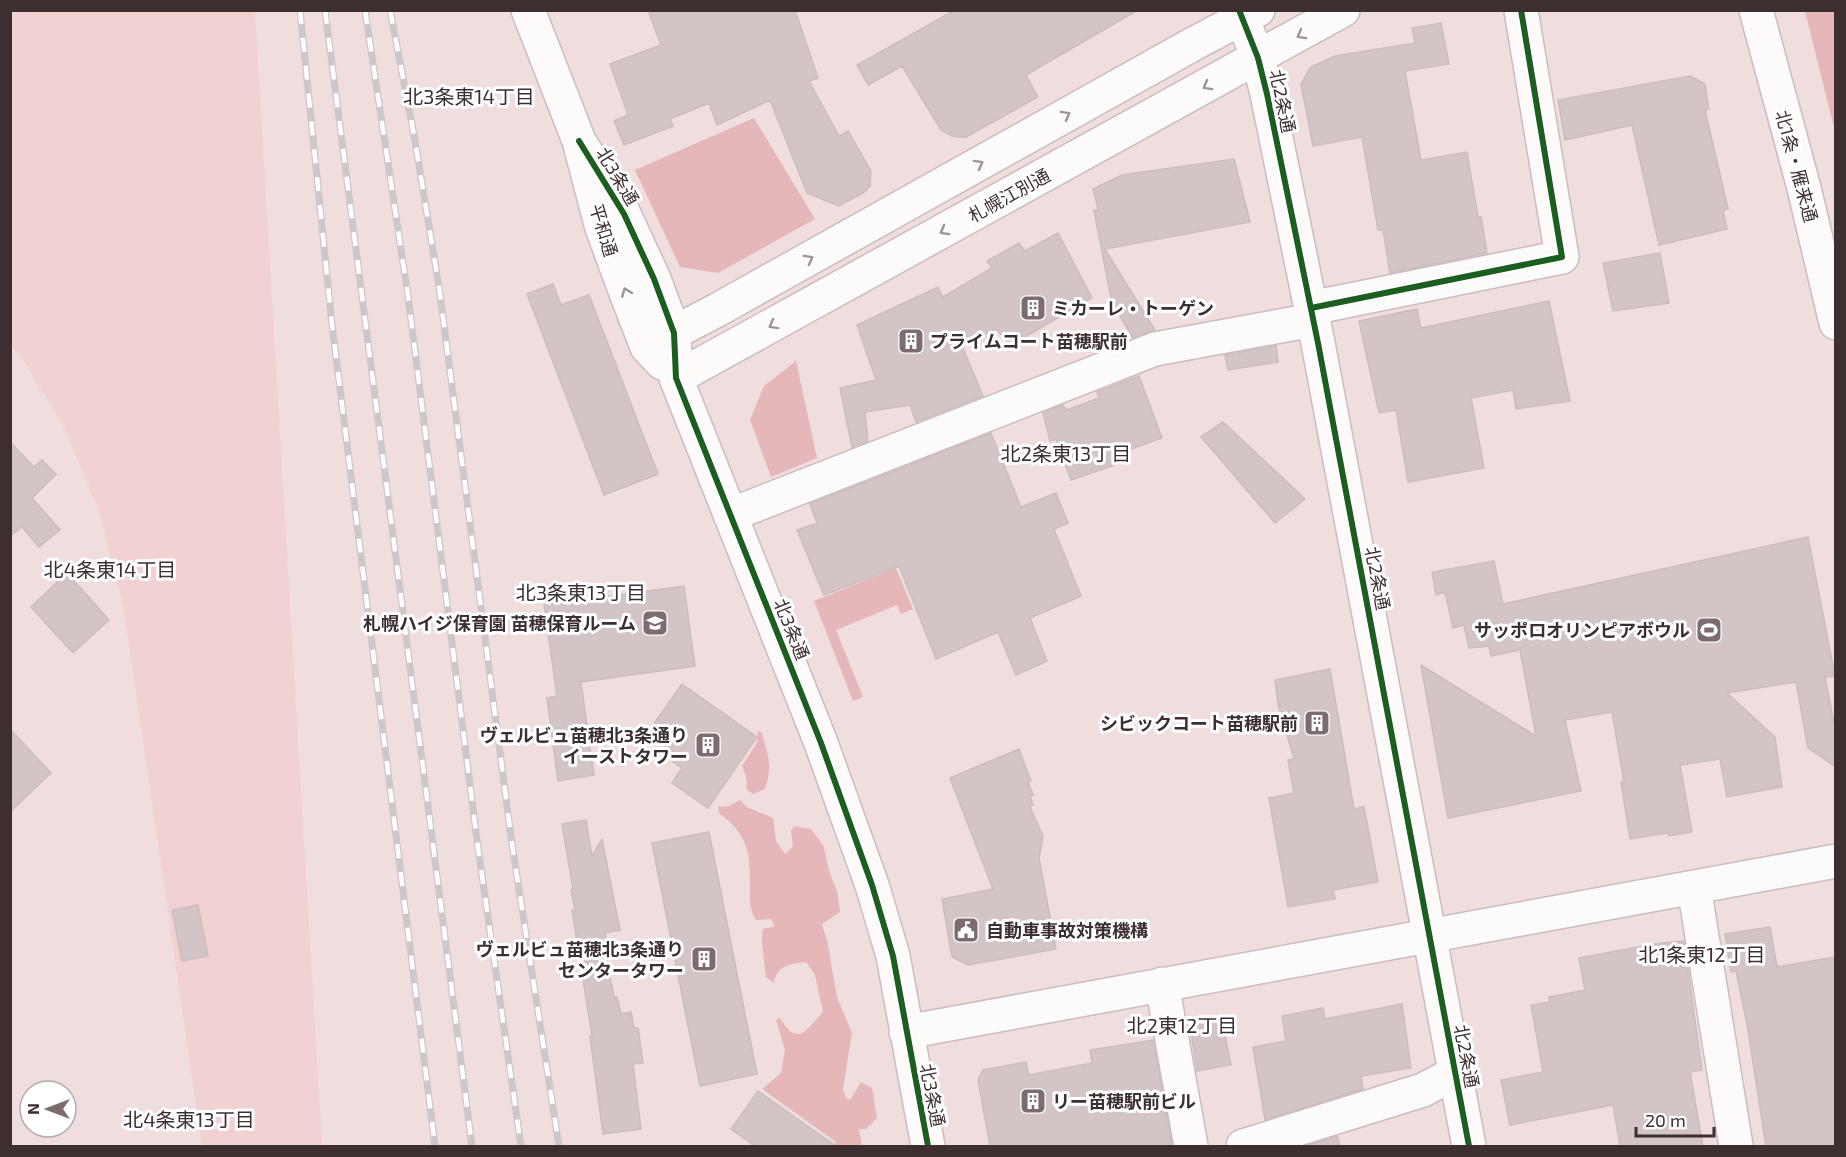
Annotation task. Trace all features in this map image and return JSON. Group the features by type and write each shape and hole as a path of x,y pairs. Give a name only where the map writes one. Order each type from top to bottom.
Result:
{"main road":[{"name":"平和通","path":"528,10 579,141 602,228 660,340"},
{"name":"札幌江別通","path":"676,378 1343,10"},
{"path":"730,515 1155,349 1562,257 1521,10"},
{"name":"北1条・雁来通","path":"1756,10 1804,188 1836,323"},
{"name":"北2条通","path":"1246,13 1258,58 1312,314 1469,1146"},
{"path":"660,340 1246,13"},
{"name":"北3条通","path":"660,340 821,743 872,885 893,956 928,1146"},
{"path":"906,1032 1836,861"},
{"path":"1694,887 1736,1146"},
{"path":"1162,984 1191,1146"},
{"path":"1243,1146 1423,1090 1455,1073"}],"shaded area":[{"path":"11,11 255,11 322,1146 202,1146 123,604 98,508 64,427 25,363 11,345"},
{"path":"1805,11 1835,11 1835,132"},
{"path":"754,118 815,219 718,273 680,267 635,170"},
{"path":"796,361 817,458 771,477 750,420 764,386"},
{"path":"896,568 913,609 901,614 897,605 836,630 863,697 853,701 814,601"},
{"path":"758,731 762,733 766,748 769,773 765,789 753,794 747,790 746,776 742,766 757,743"},
{"path":"740,800 747,807 773,818 776,841 785,854 793,846 791,831 794,826 811,829 824,847 829,871 837,891 840,912 822,924 837,997 852,1033 843,1089 846,1098 850,1100 861,1082 872,1088 877,1118 866,1129 859,1129 862,1146 834,1146 836,1142 762,1089 781,1073 785,1050 776,1020 780,1018 786,1027 797,1034 807,1030 823,1012 815,975 806,962 785,966 778,972 774,983 766,977 762,933 763,929 775,926 771,919 756,920 752,912 746,846 736,829 719,813 718,807 729,806"}],"building":[{"path":"648,10 795,10 818,78 809,81 839,136 848,131 871,171 870,186 865,192 839,206 807,193 770,100 717,125 709,103 670,119 673,126 624,145 614,121 628,115 610,64 661,45"},
{"path":"955,10 1138,10 1026,75 1038,97 966,137 959,137 941,130 902,66 868,85 857,65"},
{"path":"1441,23 1449,64 1405,71 1421,160 1467,152 1478,217 1481,217 1487,253 1390,273 1383,230 1378,230 1362,137 1313,146 1301,84 1311,67 1335,56 1415,43 1412,28"},
{"path":"1690,76 1705,84 1709,109 1705,110 1728,209 1723,210 1727,229 1659,245 1632,125 1565,140 1558,100"},
{"path":"1234,159 1250,222 1105,249 1155,330 1133,338 1112,303 1094,211 1098,209 1093,189 1122,175"},
{"path":"1058,233 1092,298 1011,345 996,329 962,346 983,396 916,422 910,405 865,412 868,441 852,447 840,388 876,380 857,325 938,287 943,297 992,268 987,261 1019,243 1025,251"},
{"path":"1660,253 1669,303 1613,311 1603,263"},
{"path":"553,284 561,305 589,295 658,474 604,495 527,294"},
{"path":"1549,301 1570,401 1516,409 1513,390 1471,398 1484,468 1408,482 1396,410 1379,413 1359,321 1417,309 1421,328"},
{"path":"1276,346 1278,362 1228,370 1225,355"},
{"path":"1139,376 1162,438 1117,454 1120,463 1071,480 1056,439 1050,441 1043,413 1062,405 1067,410 1099,398 1097,392"},
{"path":"1223,422 1305,499 1275,523 1201,437"},
{"path":"991,433 1021,507 1056,493 1068,523 1054,529 1081,596 1030,618 1047,661 1016,675 998,632 936,659 899,566 824,595 797,530 817,523 810,504"},
{"path":"10,442 34,467 42,460 56,474 32,498 60,530 39,547 22,527 10,536"},
{"path":"1808,537 1835,676 1825,677 1836,733 1836,767 1808,748 1796,682 1727,693 1775,737 1782,787 1727,797 1720,759 1680,765 1692,832 1630,839 1621,782 1624,782 1612,712 1565,720 1581,791 1448,818 1421,665 1536,736 1520,650 1491,656 1489,646 1469,648 1464,625 1453,628 1445,592 1436,595 1432,572 1494,561 1503,604"},
{"path":"67,573 109,620 73,653 31,607"},
{"path":"684,586 695,666 581,682 594,775 558,781 547,698 557,696 544,605"},
{"path":"1330,669 1354,809 1364,807 1378,882 1333,890 1335,899 1288,907 1269,798 1294,793 1288,760 1294,759 1278,704 1275,680"},
{"name":"ヴェルビュ苗穂北3条通り イーストタワー","path":"682,684 757,737 708,808 672,783 682,768 660,753 671,738 653,725"},
{"path":"10,729 51,773 10,812"},
{"path":"1019,749 1031,781 1028,782 1033,795 1030,795 1033,805 1030,807 1043,836 1039,858 1056,949 968,965 952,957 942,899 993,889 950,778"},
{"path":"586,820 592,856 602,839 620,930 605,933 609,951 605,952 614,997 617,997 621,1014 631,1012 634,1028 638,1028 643,1063 633,1064 641,1129 603,1134 590,1036 592,1036 572,910 575,910 571,890 573,889 562,824"},
{"name":"ヴェルビュ苗穂北3条通り センタータワー","path":"709,832 757,1074 700,1086 652,843"},
{"path":"198,905 208,956 182,961 172,910"},
{"path":"1770,927 1777,967 1836,957 1836,1146 1766,1146 1747,1024 1736,971 1731,972 1725,934"},
{"path":"1684,941 1702,1070 1690,1072 1703,1146 1620,1146 1613,1105 1510,1125 1501,1080 1543,1072 1531,1005 1550,1002 1549,997 1585,990 1579,958 1654,944"},
{"path":"1402,1004 1411,1068 1361,1076 1363,1089 1265,1120 1253,1047 1286,1041 1282,1016 1323,1008 1325,1019"},
{"path":"1222,1021 1231,1065 1197,1071 1190,1027"},
{"path":"1153,1040 1172,1146 990,1146 978,1080 983,1070 1026,1062 1029,1075 1092,1063 1090,1050"},
{"path":"758,1091 836,1146 755,1146 731,1129"},
{"path":"1337,1136 1340,1146 1305,1146"}],"railway":[{"path":"300,10 332,325 435,1146"},
{"path":"325,10 472,1146"},
{"path":"365,10 408,296 478,848 521,1146"},
{"path":"390,10 414,135 439,287 512,844 559,1146"}],"cycle path":[{"path":"1239,10 1258,58 1267,94 1318,343 1469,1146"},
{"path":"1311,308 1562,257 1521,10"},
{"path":"579,141 624,214 654,279 674,333 676,378 821,743 872,885 893,956 928,1146"}],"place":[{"name":"ミカーレ・トーゲン","path":"1033,308"},
{"name":"プライムコート苗穂駅前","path":"911,341"},
{"name":"札幌ハイジ保育園 苗穂保育ルーム","path":"655,623"},
{"name":"サッポロオリンピアボウル","path":"1709,630"},
{"name":"シビックコート苗穂駅前","path":"1317,723"},
{"name":"ヴェルビュ苗穂北3条通り イーストタワー","path":"708,745"},
{"name":"自動車事故対策機構","path":"966,930"},
{"name":"ヴェルビュ苗穂北3条通り センタータワー","path":"704,959"},
{"name":"リー苗穂駅前ビル","path":"1033,1101"}],"district":[{"name":"北3条東14丁目","path":"469,96"},
{"name":"北2条東13丁目","path":"1066,453"},
{"name":"北4条東14丁目","path":"110,569"},
{"name":"北3条東13丁目","path":"581,592"},
{"name":"北1条東12丁目","path":"1702,954"},
{"name":"北2東12丁目","path":"1182,1025"},
{"name":"北4条東13丁目","path":"189,1119"}]}
